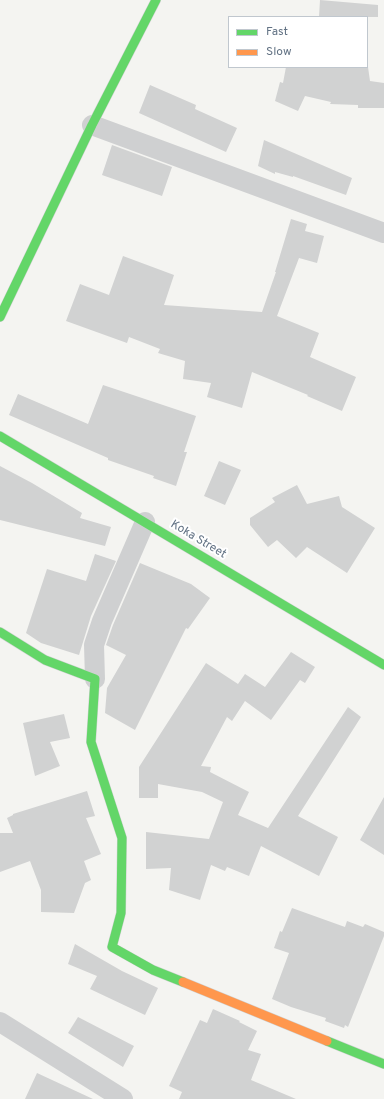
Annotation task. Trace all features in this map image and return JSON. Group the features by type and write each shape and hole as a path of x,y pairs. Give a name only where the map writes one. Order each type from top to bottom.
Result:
{"street":[{"path":"0,317 92,126 156,0"},
{"path":"92,126 384,233"},
{"name":"Koka Street","path":"0,436 384,665"},
{"path":"145,522 102,621 94,645 95,679 91,742 122,838 121,913 112,947 153,970 384,1064"},
{"path":"0,632 44,660 95,679"},
{"path":"0,1022 123,1099"}],"building":[{"path":"320,0 378,5 378,17 319,16"},
{"path":"368,67 370,81 384,83 384,108 358,108 358,105 330,104 331,102 305,96 298,111 275,101 280,82 283,83 286,68"},
{"path":"150,85 196,105 195,109 237,128 226,152 139,113"},
{"path":"264,140 352,178 346,195 293,176 275,172 275,174 258,166"},
{"path":"112,145 172,167 162,196 102,175"},
{"path":"291,219 307,224 305,231 324,236 317,263 299,258 277,316 319,333 310,357 356,377 342,411 252,372 242,408 207,397 211,383 183,379 185,361 158,353 160,349 129,337 127,343 66,321 80,284 109,295 123,256 174,275 164,305 262,312 276,272"},
{"path":"103,385 196,416 184,452 187,452 176,486 153,478 154,476 108,460 108,458 9,415 18,394 88,424"},
{"path":"219,461 241,470 225,505 204,496"},
{"path":"0,466 82,513 80,518 111,527 105,546 0,520"},
{"path":"297,485 307,504 339,496 342,507 375,528 347,573 307,547 296,558 277,540 268,547 250,525 250,518 275,502 272,498"},
{"path":"95,554 116,561 91,616 79,655 41,643 26,633 47,569 86,581"},
{"path":"140,563 191,584 210,598 188,629 186,628 135,730 105,713 107,688 126,655 106,645"},
{"path":"291,652 315,667 305,683 300,680 271,720 245,701 232,721 227,717 201,766 211,767 210,772 249,792 238,815 268,828 348,707 361,717 298,816 338,837 319,876 261,846 249,876 227,867 225,871 211,865 200,900 169,890 171,868 146,869 146,832 209,839 223,802 202,792 158,784 158,798 139,798 139,767 206,663 238,684 245,674 265,687"},
{"path":"64,714 70,738 50,742 60,766 35,776 23,723"},
{"path":"87,791 95,816 86,818 101,854 84,861 91,880 85,883 74,913 41,912 41,890 30,861 0,872 0,833 13,833 7,818 13,814"},
{"path":"384,797 384,855 360,840"},
{"path":"292,908 345,927 347,921 363,927 365,924 384,932 384,936 348,1027 345,1025 344,1028 325,1021 326,1018 291,1007 272,999 289,953 274,948 280,931 282,932"},
{"path":"75,944 122,971 158,988 145,1015 90,989 97,976 68,964"},
{"path":"213,1009 240,1021 239,1022 257,1031 248,1050 261,1054 251,1080 296,1099 179,1099 182,1092 169,1086 200,1020 207,1023"},
{"path":"78,1017 134,1046 123,1067 68,1033"},
{"path":"37,1073 93,1099 25,1099"}],"traffic: fast":[{"path":"0,317 92,125 156,0"},
{"path":"0,436 384,665"},
{"path":"0,632 45,660 95,679 91,742 122,838 121,913 112,947 153,970 183,982"},
{"path":"327,1041 384,1064"}],"traffic: slow":[{"path":"183,982 327,1041"}]}
